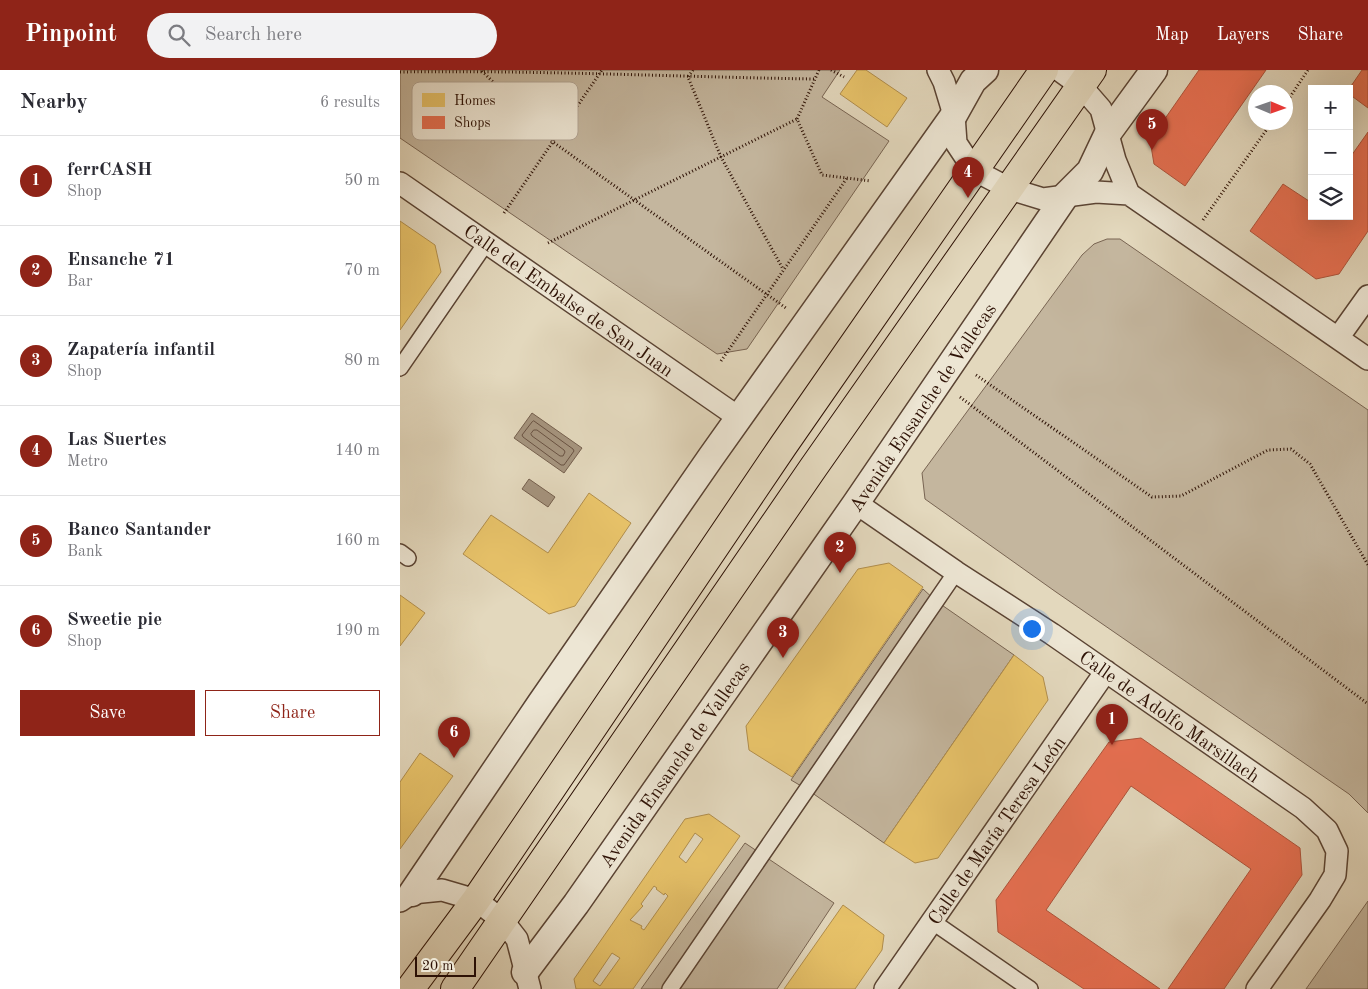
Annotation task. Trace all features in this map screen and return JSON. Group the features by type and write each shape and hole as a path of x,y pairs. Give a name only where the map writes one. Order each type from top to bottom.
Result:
{"main road":[{"path":"410,989 476,900 783,446 1044,70"},
{"path":"455,989 819,460 1086,78"}],"street":[{"path":"938,70 944,82 954,115 956,143 974,170 1010,189 1043,199 1096,192 1129,194 1368,359"},
{"path":"406,897 738,417 954,115 973,81 985,70"},
{"path":"1059,70 1086,78 1101,109 1115,160 1129,194"},
{"name":"Avenida Ensanche de Vallecas","path":"524,983 576,904 856,503 1066,195 1090,171 1108,133 1154,70"},
{"name":"Calle del Embalse de San Juan","path":"400,183 738,417"},
{"path":"400,368 486,243"},
{"path":"1338,338 1368,296"},
{"name":"Calle de Adolfo Marsillach","path":"856,503 1106,671 1303,808 1327,830 1336,851 1335,874 1320,900 1257,989"},
{"path":"670,989 956,572"},
{"name":"Calle de María Teresa León","path":"885,989 1106,671"},
{"path":"406,897 442,890 476,900 503,920 517,939 524,983"},
{"path":"933,922 1030,989"}],"path":[{"path":"400,72 482,70 601,72 688,77 815,79"},
{"path":"482,70 494,82"},
{"path":"688,77 693,70"},
{"path":"548,243 797,118 819,70"},
{"path":"831,70 844,76"},
{"path":"1293,92 1308,70"},
{"path":"578,106 601,72"},
{"path":"688,77 721,157 783,270"},
{"path":"797,118 822,175 871,181"},
{"path":"1191,238 1266,130"},
{"path":"504,213 553,142 786,308"},
{"path":"721,361 847,178"},
{"path":"976,375 1152,497 1181,496 1268,450 1291,449 1310,464 1368,565"},
{"path":"960,397 1368,704"}],"shaded area":[{"path":"400,70 840,70 822,97 889,141 747,349 717,354 400,138"},
{"path":"1107,239 1120,239 1368,410 1368,813 1349,794 1056,592 925,499 922,473 1082,255 1094,244"},
{"path":"923,589 936,601 1014,655 884,843 791,780"},
{"path":"745,843 834,903 777,989 641,989"},
{"path":"1368,901 1368,989 1306,989"}],"water":[{"path":"532,413 582,448 564,473 514,438"},
{"path":"529,479 555,497 548,507 522,489"}],"building: Homes":[{"path":"857,70 866,70 907,98 887,127 840,94"},
{"path":"400,221 435,245 441,272 400,330"},
{"path":"589,493 631,523 575,606 549,614 463,554 491,515 548,553"},
{"path":"889,563 923,587 792,777 749,750 746,726 858,569"},
{"path":"400,595 425,613 400,646"},
{"path":"1014,655 1043,677 1048,700 938,858 915,863 884,843"},
{"path":"420,753 453,776 400,849 400,782"},
{"path":"709,814 740,836 633,989 576,989 574,979 685,819","holes":["695,833 703,839 686,863 679,857","654,886 664,895 665,893 668,896 644,930 641,928 642,926 630,920 643,906 641,904","612,953 620,958 600,986 593,981"]},
{"path":"843,905 884,935 882,950 855,989 784,989"}],"building: Shops":[{"path":"1199,70 1266,70 1256,85 1248,85 1248,96 1185,186 1154,164 1150,140"},
{"path":"1362,70 1368,70 1368,108 1353,97 1352,85"},
{"path":"1368,132 1368,231 1339,274 1316,279 1250,231 1283,184 1308,200 1308,220 1353,220 1353,153"},
{"path":"1141,738 1300,848 1302,875 1224,989 1168,989 1251,869 1131,786 1046,910 1160,989 1084,989 998,932 996,900 1109,742"}],"place":[{"name":"Banco Santander","path":"1152,150"},
{"name":"Las Suertes","path":"968,198"},
{"name":"Ensanche 71","path":"840,573"},
{"name":"Zapatería infantil","path":"783,658"},
{"name":"ferrCASH","path":"1112,745"},
{"name":"Sweetie pie","path":"454,758"}]}
